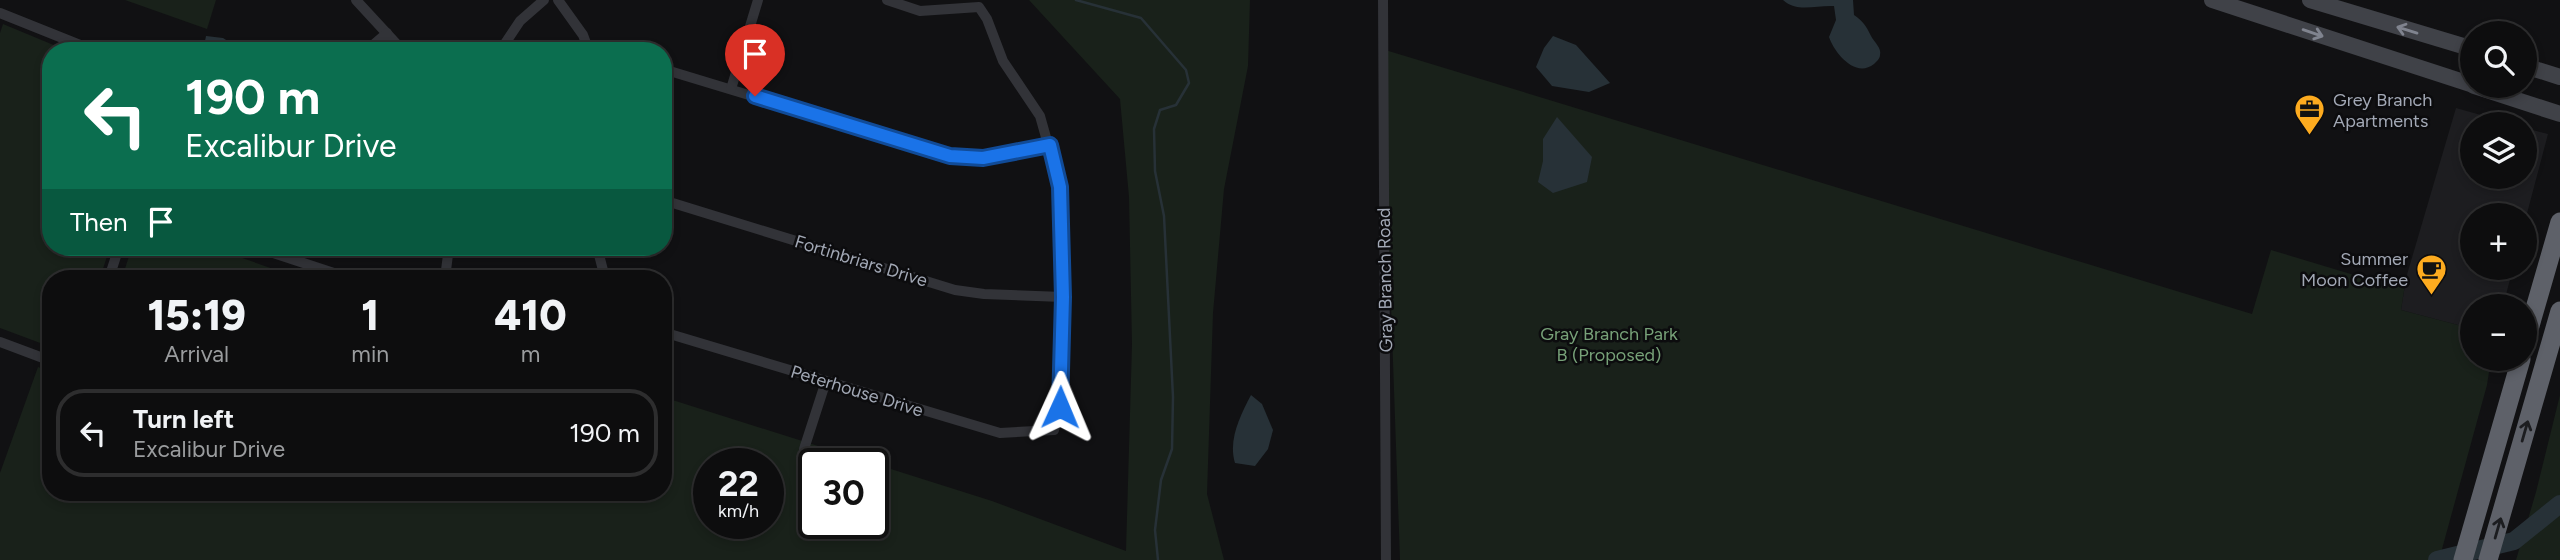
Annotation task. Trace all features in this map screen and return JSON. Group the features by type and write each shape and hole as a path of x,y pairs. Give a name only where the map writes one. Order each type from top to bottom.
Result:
{"highway":[{"path":"2537,302 2560,222"},
{"path":"2488,560 2560,311"},
{"path":"2463,560 2518,371"}],"main road":[{"path":"2212,0 2460,82"},
{"path":"2310,0 2460,45"},
{"path":"2349,45 2360,16"},
{"path":"2537,70 2560,77"},
{"path":"2510,98 2560,114"}],"street":[{"path":"356,0 395,42"},
{"path":"506,42 520,21 544,0"},
{"path":"558,0 586,42"},
{"path":"731,89 758,0"},
{"path":"887,0 920,11 979,7 987,19 1003,61 1040,116 1050,145 1060,187 1063,297"},
{"name":"Gray Branch Road","path":"1383,0 1387,560"},
{"path":"0,13 72,42"},
{"path":"376,42 387,33"},
{"path":"672,72 950,156 983,158 1050,145"},
{"name":"Fortinbriars Drive","path":"672,203 955,290 984,294 1063,297"},
{"path":"282,256 325,270"},
{"name":"Peterhouse Drive","path":"672,335 1000,433 1054,430 1060,407 1063,297"},
{"path":"0,342 42,358"},
{"path":"804,448 826,381"}],"shaded area":[{"path":"1783,0 1853,0 1854,15 1864,24 1879,47 1879,59 1867,68 1860,68 1840,56 1829,37 1836,20 1834,6 1801,7"},
{"path":"206,36 223,38 229,42 205,42"},
{"path":"1553,36 1576,45 1610,83 1589,92 1552,86 1536,67 1544,48"},
{"path":"2456,108 2470,112 2460,112 2460,189 2533,189 2530,203 2460,203 2460,280 2510,280 2506,294 2460,294 2460,326 2401,310 2406,278"},
{"path":"1557,117 1592,157 1587,182 1553,193 1538,182 1543,161 1543,139"},
{"path":"2537,131 2548,134 2537,176"},
{"path":"1251,395 1262,404 1273,430 1268,449 1255,466 1235,463 1233,454 1236,428"}],"green space":[{"path":"125,0 216,0 207,29"},
{"path":"1029,0 1250,0 1248,66 1224,189 1213,313 1207,494 1224,560 0,560 0,473 38,367 42,368 42,501 672,501 672,400 824,448 798,448 798,539 889,539 889,468 992,501 1126,551 1132,344 1129,197 1120,99"},
{"path":"3,24 46,42 42,42 42,256 107,256 103,270 42,270 42,344 0,328 0,33"},
{"name":"Gray Branch Park B (Proposed)","path":"1382,49 2252,314 2271,250 2374,281 2406,278 2401,310 2460,326 2460,371 2489,371 2439,560 1400,560"},
{"path":"129,256 237,256 276,270 125,270"},
{"path":"2560,395 2560,560 2516,560 2536,492"}],"waterway":[{"path":"1076,0 1141,18 1186,70 1189,83 1176,105 1160,110 1154,129 1155,171 1164,216 1173,397 1172,449 1161,480 1155,530 1158,560"},
{"path":"2437,560 2514,541 2560,504"}],"place":[{"name":"Grey Branch Apartments","path":"2310,137"},
{"name":"Summer Moon Coffee","path":"2431,296"}],"route":[{"path":"755,96 950,156 983,158 1050,145 1060,187 1063,297 1060,407"}]}
